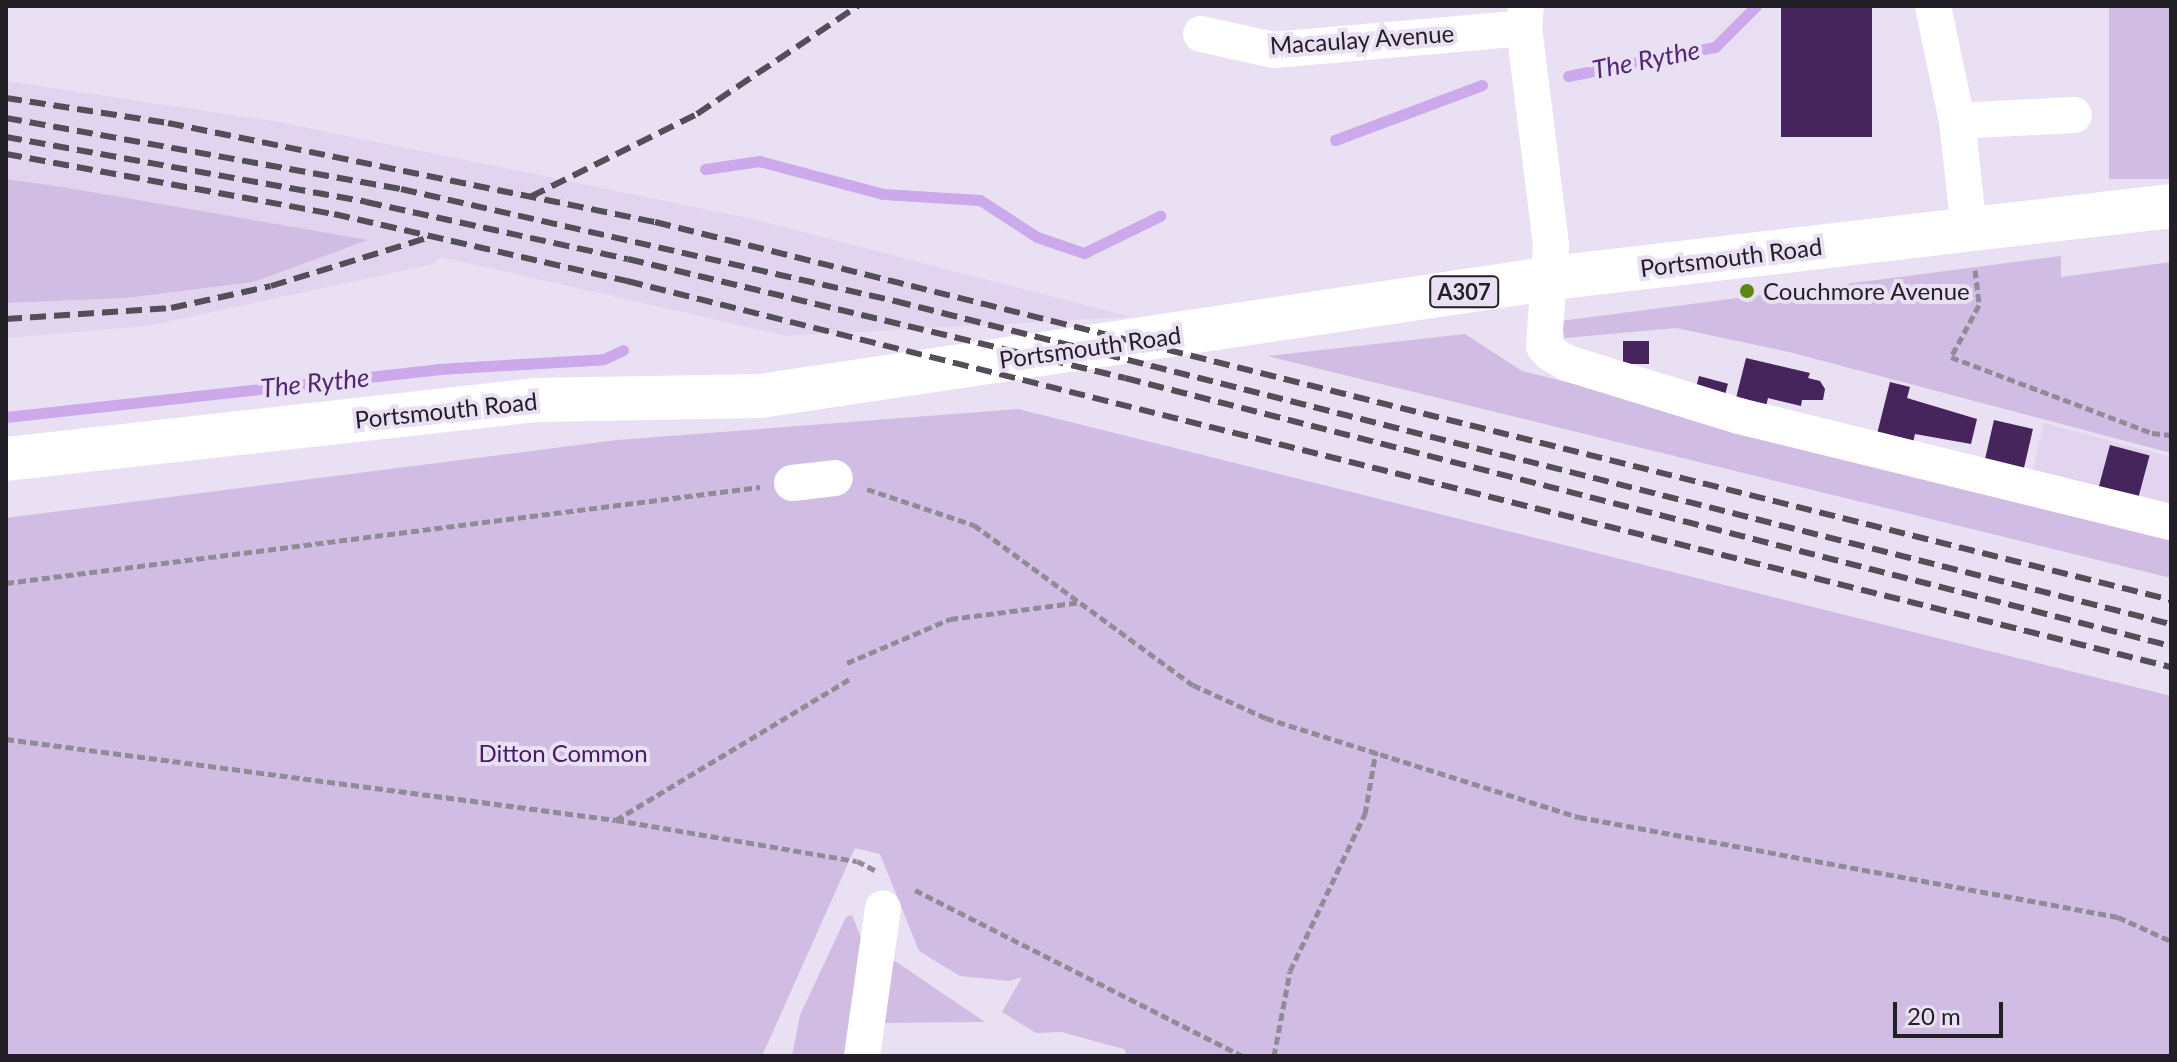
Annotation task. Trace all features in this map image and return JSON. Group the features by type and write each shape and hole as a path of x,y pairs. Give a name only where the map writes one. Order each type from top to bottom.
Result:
{"main road":[{"name":"Portsmouth Road","path":"6,459 535,400 760,396 1549,245 1969,208 2171,206"}],"street":[{"path":"1933,6 1960,136 1969,208"},
{"path":"1525,17 1549,245 1544,346 1567,363 1739,416 2171,522"},
{"name":"Macaulay Avenue","path":"1201,34 1274,50 1525,17"},
{"path":"1960,136 2074,115"},
{"path":"792,483 835,478"},
{"path":"862,1056 893,891"}],"path":[{"path":"1969,208 1979,305 1951,357 2152,433 2171,435"},
{"path":"835,478 974,525 1193,685 1266,718 1579,817 2118,917 2171,941"},
{"path":"6,583 792,483"},
{"path":"847,663 950,619 1082,602"},
{"path":"616,820 851,678"},
{"path":"6,739 616,820 857,861 893,891 1242,1056"},
{"path":"1274,1056 1290,971 1365,814 1376,751"}],"shaded area":[{"path":"6,81 279,122 748,218 1131,317 787,336 441,257 434,264 147,326 6,338 6,303 127,298 252,282 366,240 6,179"},
{"path":"2044,423 2171,457 2171,543 2024,507"}],"green space":[{"path":"2109,6 2171,6 2171,179 2109,179"},
{"path":"6,179 368,240 253,282 127,298 6,303"},
{"path":"2061,256 2061,277 2171,262 2171,453 1789,352 1676,328 1565,338 1560,321"},
{"path":"1465,334 1522,371 2171,534 2171,578 1267,356"},
{"name":"Ditton Common","path":"1018,409 2171,696 2171,1056 1128,1056 1124,1049 1061,1032 1036,1033 1002,1012 1022,977 1010,981 960,976 919,951 880,854 855,848 762,1056 6,1056 6,518 617,440"},
{"path":"852,915 866,950 853,1056 792,1056 800,1015 846,917"},
{"path":"889,957 985,1022 874,1023"}],"building":[{"path":"1781,6 1872,6 1872,137 1781,137"},
{"path":"1623,341 1649,341 1649,364 1623,364"},
{"path":"1746,358 1810,373 1808,378 1820,381 1825,389 1823,400 1802,400 1801,406 1768,398 1765,410 1735,402"},
{"path":"1699,376 1728,384 1724,399 1695,391"},
{"path":"1890,382 1910,387 1907,398 1977,419 1971,444 1915,434 1911,451 1875,442"},
{"path":"1994,420 2033,429 2022,477 1983,468"},
{"path":"2110,445 2150,456 2136,505 2097,494"}],"waterway":[{"name":"The Rythe","path":"1568,76 1715,47 1756,6"},
{"name":"The Rythe","path":"1335,140 1482,85"},
{"name":"The Rythe","path":"705,169 759,161 883,194 980,200 1037,237 1084,253 1160,216"},
{"name":"The Rythe","path":"6,417 438,369 604,359 623,350"}],"railway":[{"path":"530,197 697,114 858,6"},
{"path":"6,98 168,123 655,222 2171,600"},
{"path":"6,118 401,189 895,301 2171,624"},
{"path":"6,137 366,202 628,259 1125,378 2171,646"},
{"path":"6,154 334,214 627,281 2171,667"},
{"path":"6,319 171,308 271,286 430,237"}],"place":[{"name":"Couchmore Avenue","path":"1747,291"}]}
